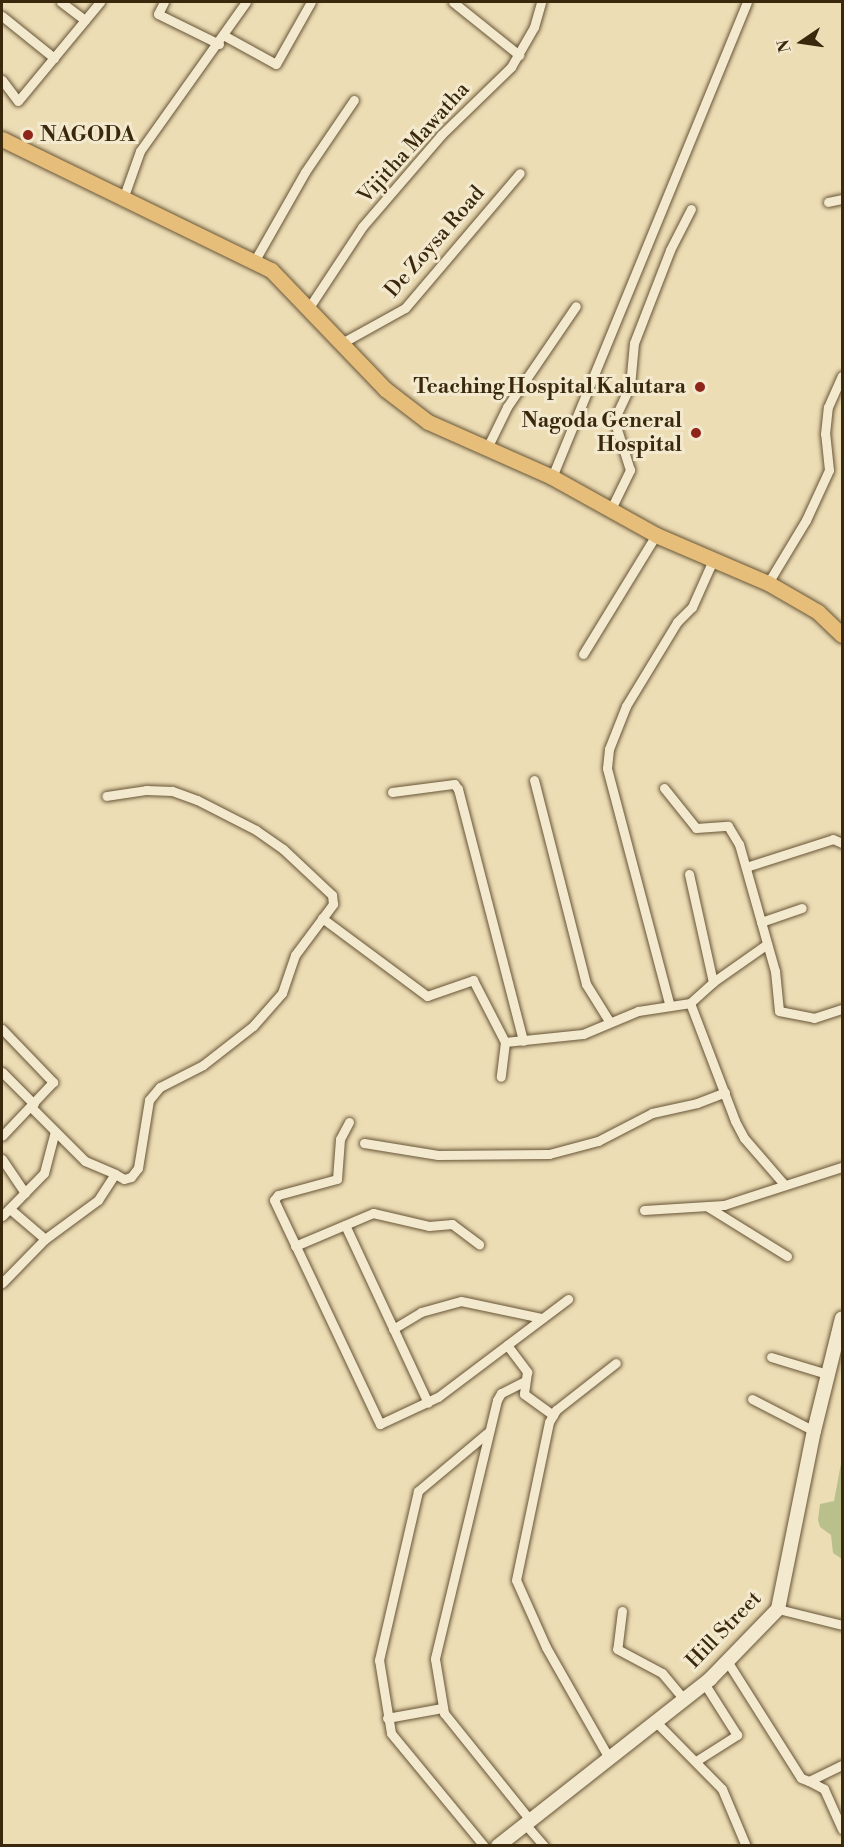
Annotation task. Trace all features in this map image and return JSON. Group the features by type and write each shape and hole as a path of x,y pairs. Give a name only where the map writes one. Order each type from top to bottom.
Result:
{"main road":[{"path":"2,140 124,196 271,270 340,344 406,407 428,422 552,477 656,535 768,583 818,612 843,635"},
{"name":"Hill Street","path":"498,1845 704,1683 778,1609 814,1431 843,1318"}],"street":[{"path":"61,2 85,20"},
{"path":"2,80 18,101 100,2"},
{"path":"164,2 158,14 276,64 310,2"},
{"path":"124,196 140,151 222,40 246,2"},
{"path":"453,2 519,56"},
{"name":"Vijitha Mawatha","path":"308,309 362,227 441,135 519,56 541,2"},
{"path":"552,477 747,2"},
{"path":"2,16 54,58"},
{"path":"255,260 305,172 354,100"},
{"name":"De Zoysa Road","path":"340,344 405,308 520,173"},
{"path":"828,202 843,199"},
{"path":"610,511 630,470 625,447 616,434 615,416 630,386 634,343 670,250 691,209"},
{"path":"488,448 507,407 576,306"},
{"path":"768,583 806,520 829,470 825,434 828,406 843,376"},
{"path":"583,654 656,535"},
{"path":"669,1003 607,768 609,749 626,706 677,622 692,607 713,560"},
{"path":"534,780 586,984 609,1021"},
{"path":"392,792 454,784 458,789 523,1041"},
{"path":"664,788 696,828 703,831 717,824 728,826 739,844 779,990 779,1011 813,1018 843,1009"},
{"path":"2,1072 85,1161 124,1179 138,1168 149,1100 160,1087 203,1065 254,1026 282,993 295,955 333,904 332,894 283,849 256,830 172,791 122,791 106,796"},
{"path":"746,867 833,839 843,843"},
{"path":"689,874 713,982"},
{"path":"761,922 802,908"},
{"path":"322,918 427,996 473,980 506,1042 501,1077"},
{"path":"506,1042 594,1031 609,1021 669,1003 690,1003 713,982 767,944"},
{"path":"690,1003 744,1138 783,1183"},
{"path":"2,1029 53,1082 2,1136"},
{"path":"364,1143 438,1155 549,1154 598,1142 652,1113 697,1103 724,1092"},
{"path":"349,1122 340,1139 337,1179 274,1197 377,1421 384,1424 428,1403 568,1299"},
{"path":"2,1216 44,1173 55,1131"},
{"path":"2,1159 26,1193"},
{"path":"644,1210 708,1207 732,1203 783,1183 843,1167"},
{"path":"2,1283 45,1239 84,1214 107,1190 115,1174"},
{"path":"708,1207 787,1256"},
{"path":"10,1209 45,1239"},
{"path":"295,1245 373,1214 429,1226 452,1224 479,1244"},
{"path":"345,1225 428,1403"},
{"path":"393,1329 422,1312 461,1301 542,1318"},
{"path":"507,1345 525,1367 527,1398 553,1415"},
{"path":"771,1357 827,1374"},
{"path":"609,1758 546,1647 516,1580 553,1415 616,1363"},
{"path":"525,1381 501,1393 487,1433 437,1645 442,1708 544,1845"},
{"path":"752,1399 814,1431"},
{"path":"484,1845 392,1733 387,1718 379,1653 416,1496 421,1487 487,1433"},
{"path":"778,1609 843,1625"},
{"path":"622,1611 617,1649 662,1673 684,1698"},
{"path":"727,1661 801,1778 824,1790 843,1829"},
{"path":"696,1761 737,1735 704,1683"},
{"path":"387,1718 442,1708"},
{"path":"655,1721 722,1789 747,1845"},
{"path":"809,1781 843,1765"}],"green space":[{"path":"842,1458 842,1559 833,1553 831,1535 820,1527 818,1520 820,1504 834,1501"}],"place":[{"name":"NAGODA","path":"28,135"},
{"name":"Teaching Hospital Kalutara","path":"700,387"},
{"name":"Nagoda General Hospital","path":"696,433"}]}
